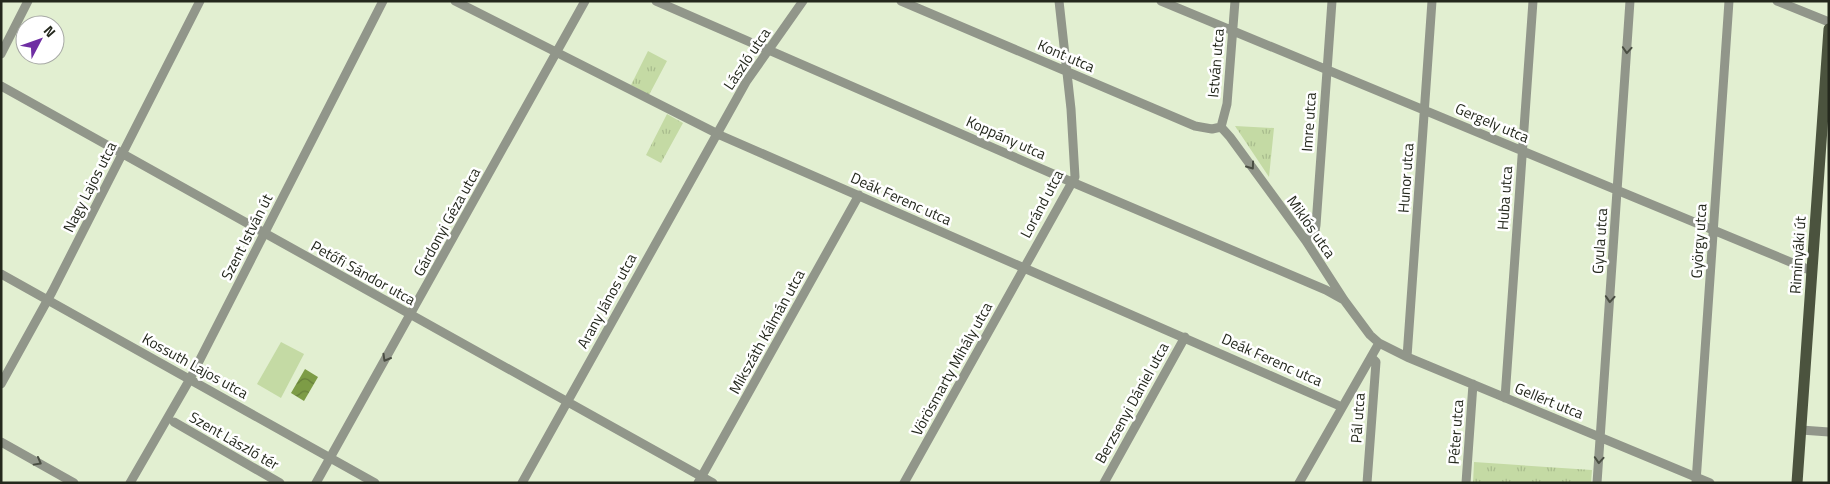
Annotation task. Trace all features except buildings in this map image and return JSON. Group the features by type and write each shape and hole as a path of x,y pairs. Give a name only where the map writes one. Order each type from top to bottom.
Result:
{"main road":[{"name":"Riminyáki út","path":"1797,483 1812,270 1824,161 1829,29"}],"street":[{"path":"1,54 28,1"},
{"name":"Nagy Lajos utca","path":"1,384 48,300 200,1"},
{"name":"Szent István út","path":"130,483 190,379 383,1"},
{"name":"Deák Ferenc utca","path":"455,1 717,133 1342,407"},
{"name":"Gárdonyi Géza utca","path":"316,483 585,1"},
{"name":"Koppány utca","path":"656,1 1072,183 1309,283 1344,300"},
{"name":"László utca","path":"717,133 746,82 804,1"},
{"name":"Kont utca","path":"901,1 1195,126 1212,129 1221,127"},
{"name":"Loránd utca","path":"1024,268 1072,183 1075,173 1071,109 1059,1"},
{"name":"Gergely utca","path":"1161,1 1424,109 1522,152 1812,270"},
{"name":"István utca","path":"1221,127 1227,104 1235,1"},
{"name":"Imre utca","path":"1306,241 1315,231 1316,225 1332,1"},
{"name":"Hunor utca","path":"1407,357 1432,1"},
{"name":"Huba utca","path":"1504,398 1533,1"},
{"name":"Gyula utca","path":"1597,483 1630,1"},
{"name":"György utca","path":"1696,480 1729,1"},
{"path":"1777,1 1829,22"},
{"name":"Petőfi Sándor utca","path":"1,86 567,402 700,480 713,483"},
{"name":"Miklós utca","path":"1221,127 1306,241 1344,300 1379,343"},
{"name":"Arany János utca","path":"522,483 717,133"},
{"name":"Mikszáth Kálmán utca","path":"700,480 860,195"},
{"name":"Vörösmarty Mihály utca","path":"904,483 1024,268"},
{"name":"Kossuth Lajos utca","path":"1,274 375,483"},
{"name":"Berzsenyi Dániel utca","path":"1104,483 1185,337"},
{"path":"1299,483 1379,343"},
{"name":"Gellért utca","path":"1379,343 1407,357 1600,437 1696,480 1710,483"},
{"name":"Pál utca","path":"1367,483 1376,362 1371,357"},
{"name":"Péter utca","path":"1466,483 1473,384"},
{"name":"Szent László tér","path":"174,422 280,483"},
{"path":"1801,430 1829,432"},
{"path":"1,442 74,483"}],"green space":[{"path":"648,51 667,61 649,95 631,85"},
{"path":"667,114 683,123 661,163 646,155"},
{"path":"1235,126 1274,128 1269,177"},
{"path":"281,342 304,354 281,398 257,384"},
{"path":"1474,462 1592,470 1591,483 1473,483"}],"water":[{"path":"305,369 318,377 304,401 291,393"}]}
